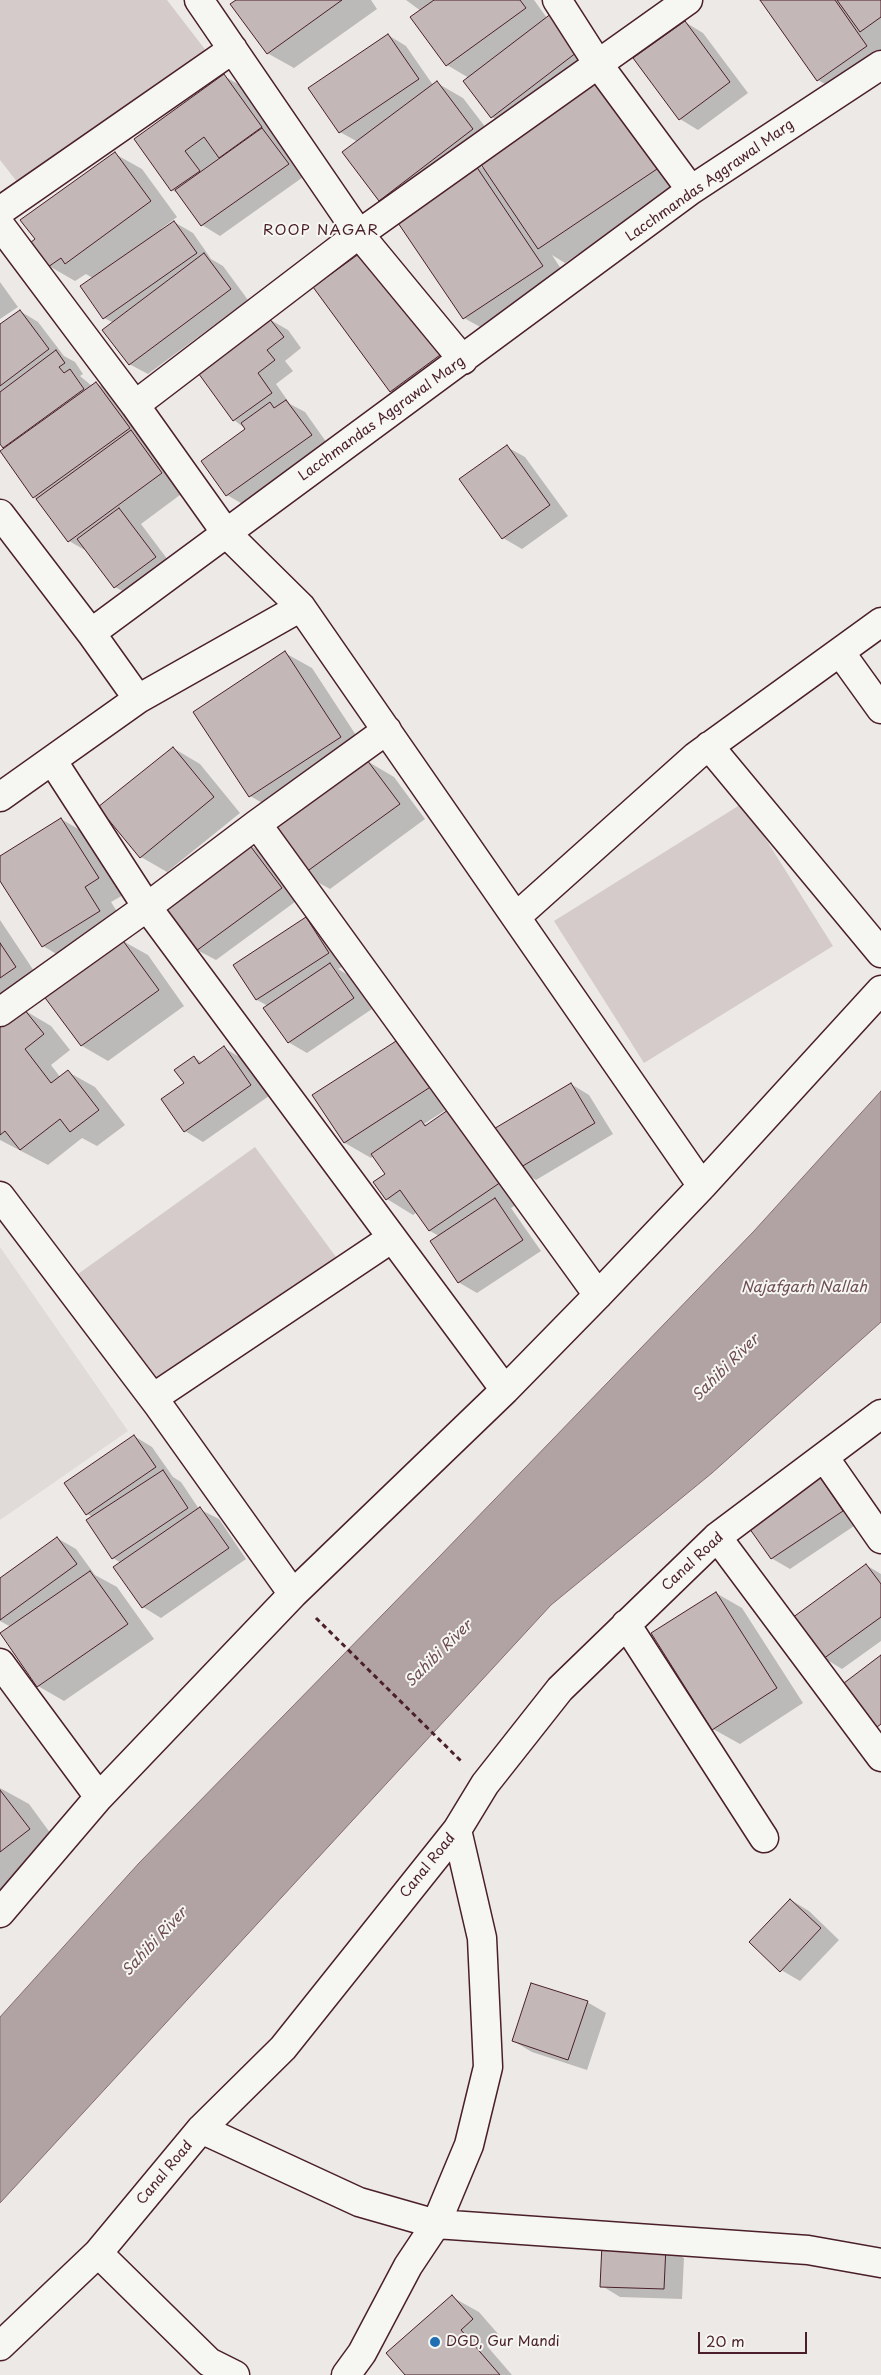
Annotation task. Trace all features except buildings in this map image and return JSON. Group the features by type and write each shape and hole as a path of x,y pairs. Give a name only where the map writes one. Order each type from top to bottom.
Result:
{"street":[{"path":"200,0 359,234 463,360"},
{"path":"557,0 598,64 691,190"},
{"path":"134,405 359,234 688,0"},
{"path":"0,211 233,48"},
{"name":"Lacchmandas Aggrawal Marg","path":"90,633 463,360 691,190 881,65"},
{"path":"0,225 134,405 226,533 301,607 702,1186"},
{"path":"0,514 138,699"},
{"path":"0,797 138,699 301,607"},
{"path":"516,917 710,746 881,622"},
{"path":"840,652 881,709"},
{"path":"0,1012 147,908 257,824 387,730"},
{"path":"710,746 881,953"},
{"path":"52,760 147,908 505,1390"},
{"path":"257,824 598,1295"},
{"path":"0,1913 99,1797 293,1594 505,1390 598,1295 702,1186 881,990"},
{"path":"0,1196 154,1398 293,1594"},
{"path":"154,1398 392,1238"},
{"name":"Canal Road","path":"0,2346 98,2253 201,2129 283,2048 457,1830 485,1784 560,1689 717,1537 881,1414"},
{"path":"824,1457 881,1539"},
{"path":"717,1537 881,1757"},
{"path":"626,1624 764,1838"},
{"path":"0,1663 99,1797"},
{"path":"346,2375 362,2353 408,2266 436,2224 469,2145 488,2067 482,1938 457,1830"},
{"path":"201,2129 360,2202 436,2224 808,2250 881,2263"},
{"path":"98,2253 209,2362 235,2375"}],"path":[{"path":"322,1624 437,1738"}],"shaded area":[{"path":"0,0 167,0 207,52 18,183 0,160"},
{"path":"743,803 833,946 644,1063 554,921"},
{"path":"255,1147 336,1257 159,1384 78,1274"},
{"path":"0,1247 128,1431 0,1520"}],"water":[{"name":"Najafgarh Nallah","path":"881,1091 881,1322 712,1473 551,1605 0,2203 0,2017 139,1863 437,1559 754,1231"}],"place":[{"name":"DGD, Gur Mandi","path":"435,2342"}],"district":[{"name":"ROOP NAGAR","path":"321,231"}],"water label":[{"name":"Sahibi River","path":"726,1368"},
{"name":"Sahibi River","path":"439,1654"},
{"name":"Sahibi River","path":"155,1942"}]}
